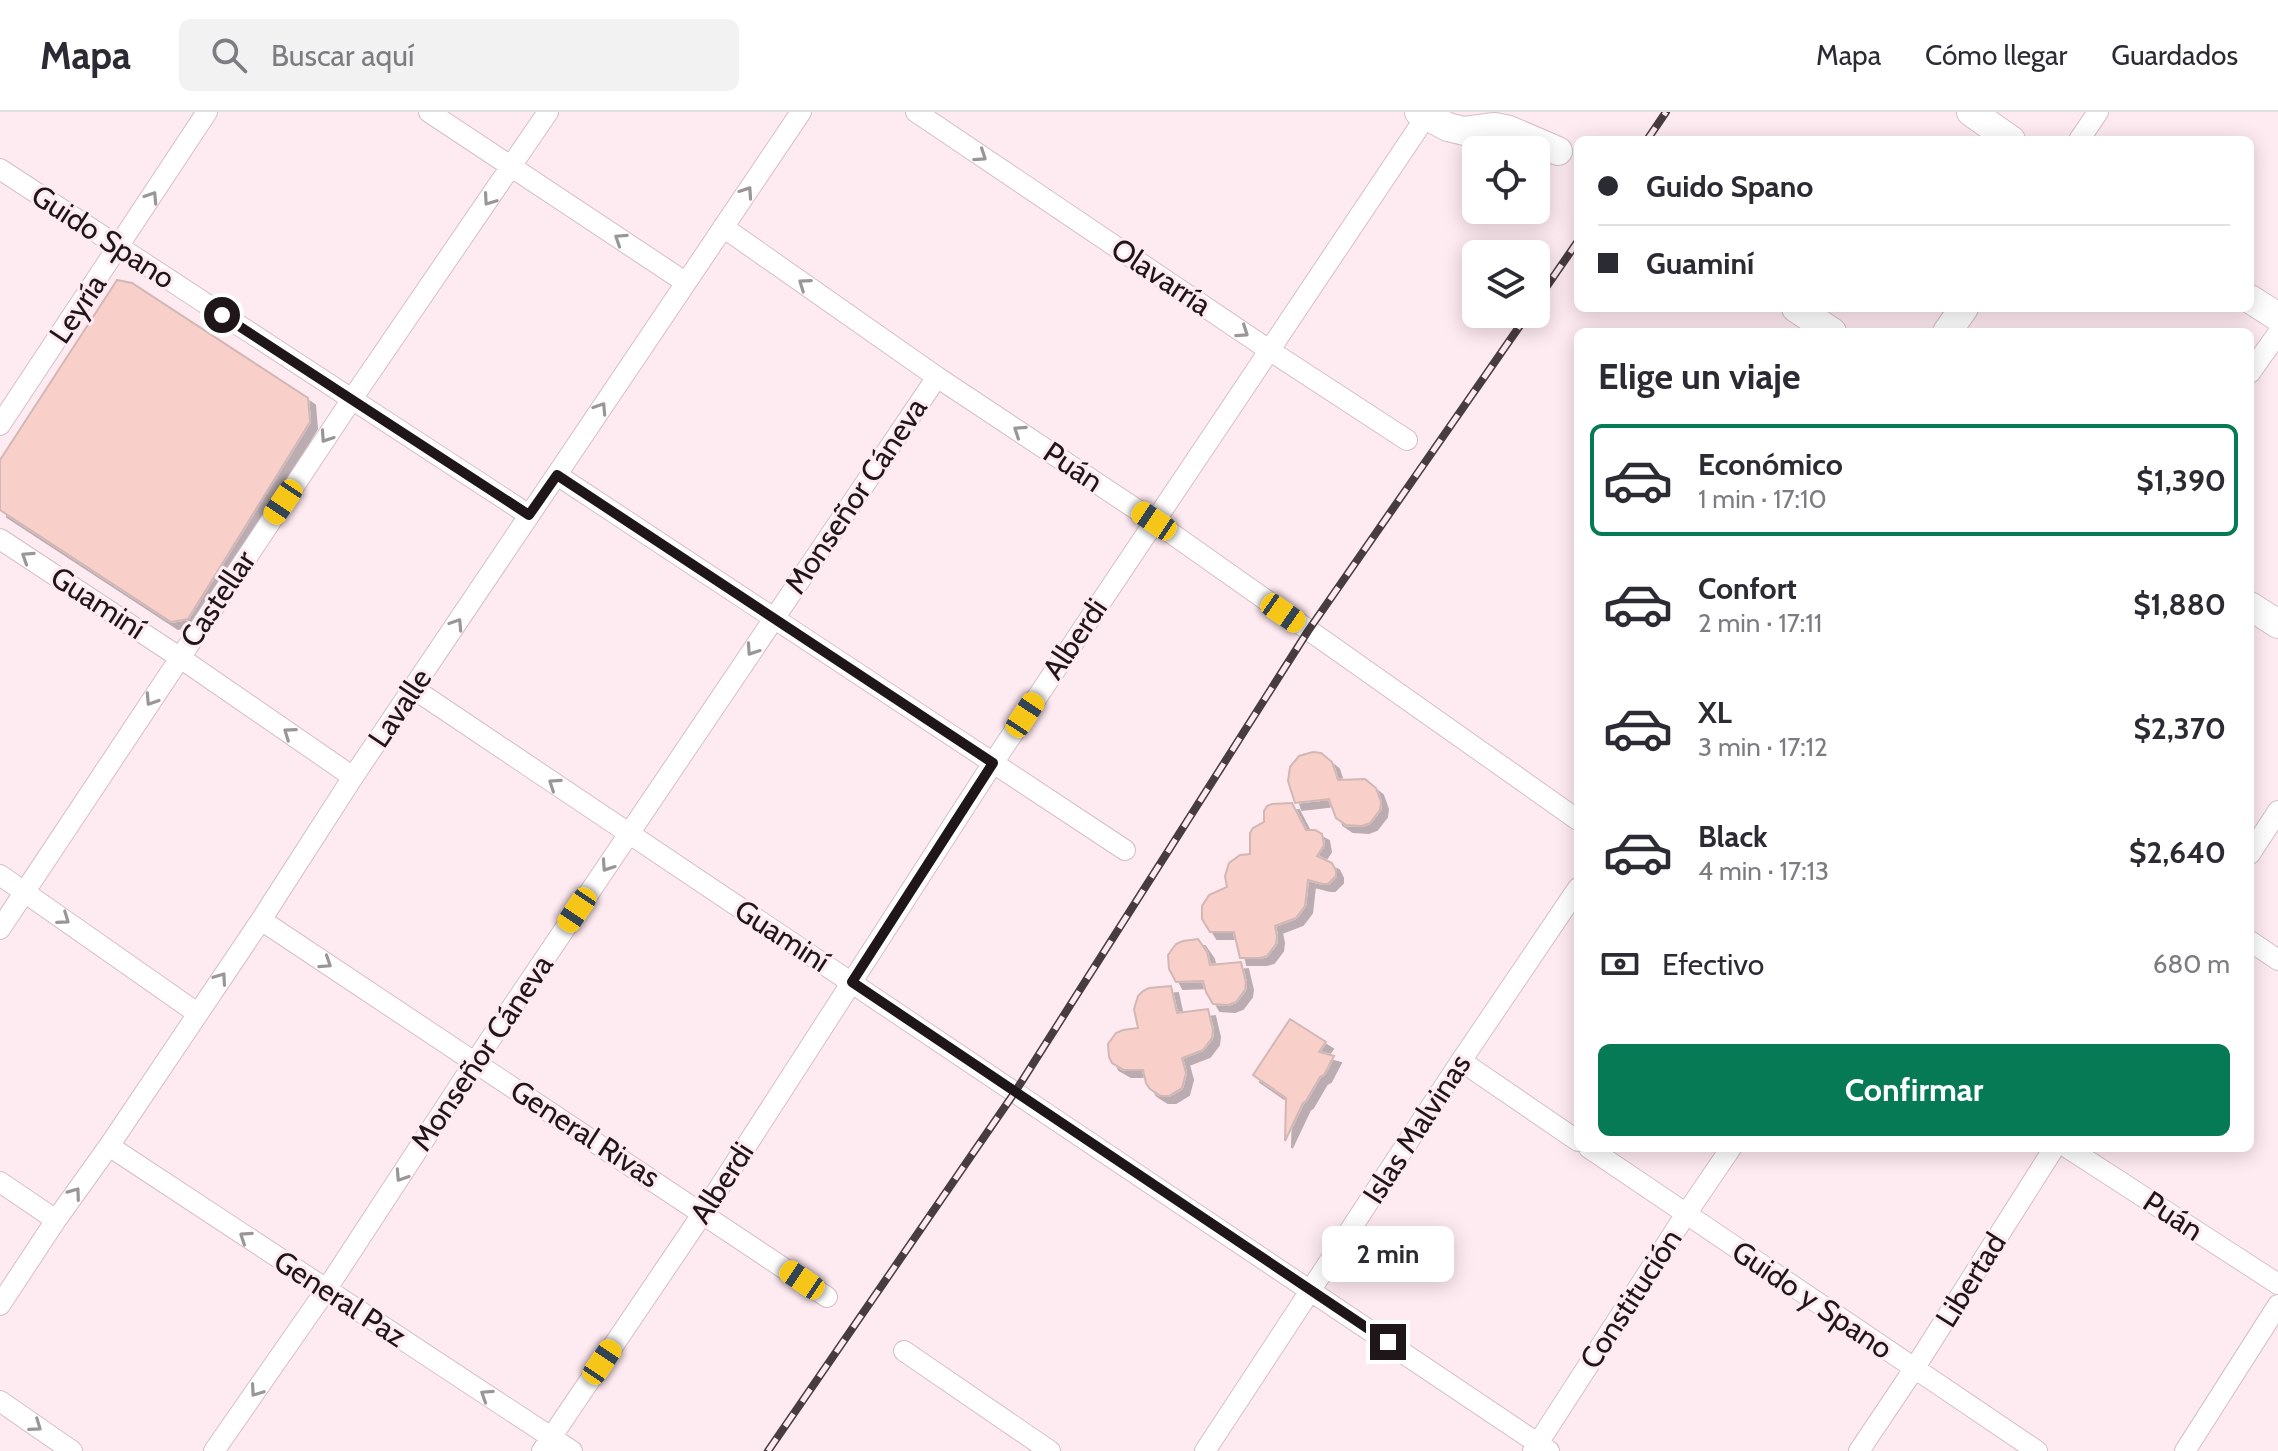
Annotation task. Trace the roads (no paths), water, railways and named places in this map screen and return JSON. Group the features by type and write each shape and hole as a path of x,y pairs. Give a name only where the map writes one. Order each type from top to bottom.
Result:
{"main road":[{"path":"1505,112 1568,157"},
{"path":"1971,112 2005,136"},
{"path":"1425,113 1448,127 1464,131 1495,127 1509,130 1568,157"},
{"path":"2254,302 2278,317"},
{"path":"1802,312 1826,328"},
{"path":"2254,609 2278,624"}],"street":[{"name":"Leyría","path":"0,425 207,112"},
{"path":"429,112 685,282"},
{"name":"Castellar","path":"0,929 352,399 548,112"},
{"name":"Lavalle","path":"0,1305 801,112"},
{"name":"Olavarría","path":"916,112 1407,440"},
{"path":"2082,136 2098,112"},
{"name":"Alberdi","path":"547,1444 703,1213 993,763 1425,113"},
{"name":"Guido Spano","path":"0,169 529,515"},
{"name":"Puán","path":"723,227 937,377 1154,521 1574,817"},
{"path":"2254,367 2278,333"},
{"name":"Monseñor Cáneva","path":"214,1451 326,1290 475,1062 937,377"},
{"path":"557,475 1125,850"},
{"name":"Guaminí","path":"0,539 353,777"},
{"name":"Guaminí","path":"414,689 1312,1291 1540,1448"},
{"path":"2254,848 2278,811"},
{"path":"0,875 197,1013"},
{"name":"Islas Malvinas","path":"1205,1451 1574,894"},
{"name":"General Rivas","path":"261,920 827,1297"},
{"path":"2254,944 2278,960"},
{"path":"1461,1061 1574,1138"},
{"name":"General Paz","path":"109,1146 326,1290 547,1444 572,1451"},
{"name":"Guido y Spano","path":"1595,1152 2037,1451"},
{"name":"Constitución","path":"1540,1448 1728,1152"},
{"name":"Libertad","path":"1859,1451 2051,1152"},
{"name":"Puán","path":"2074,1152 2278,1284"},
{"path":"0,1182 56,1220"},
{"path":"2185,1451 2278,1305"},
{"path":"904,1351 1050,1451"},
{"path":"0,1401 72,1451"}],"railway":[{"path":"1650,136 1666,112"},
{"path":"1550,282 1574,247"},
{"path":"768,1451 1015,1092 1308,631 1518,328"}]}
